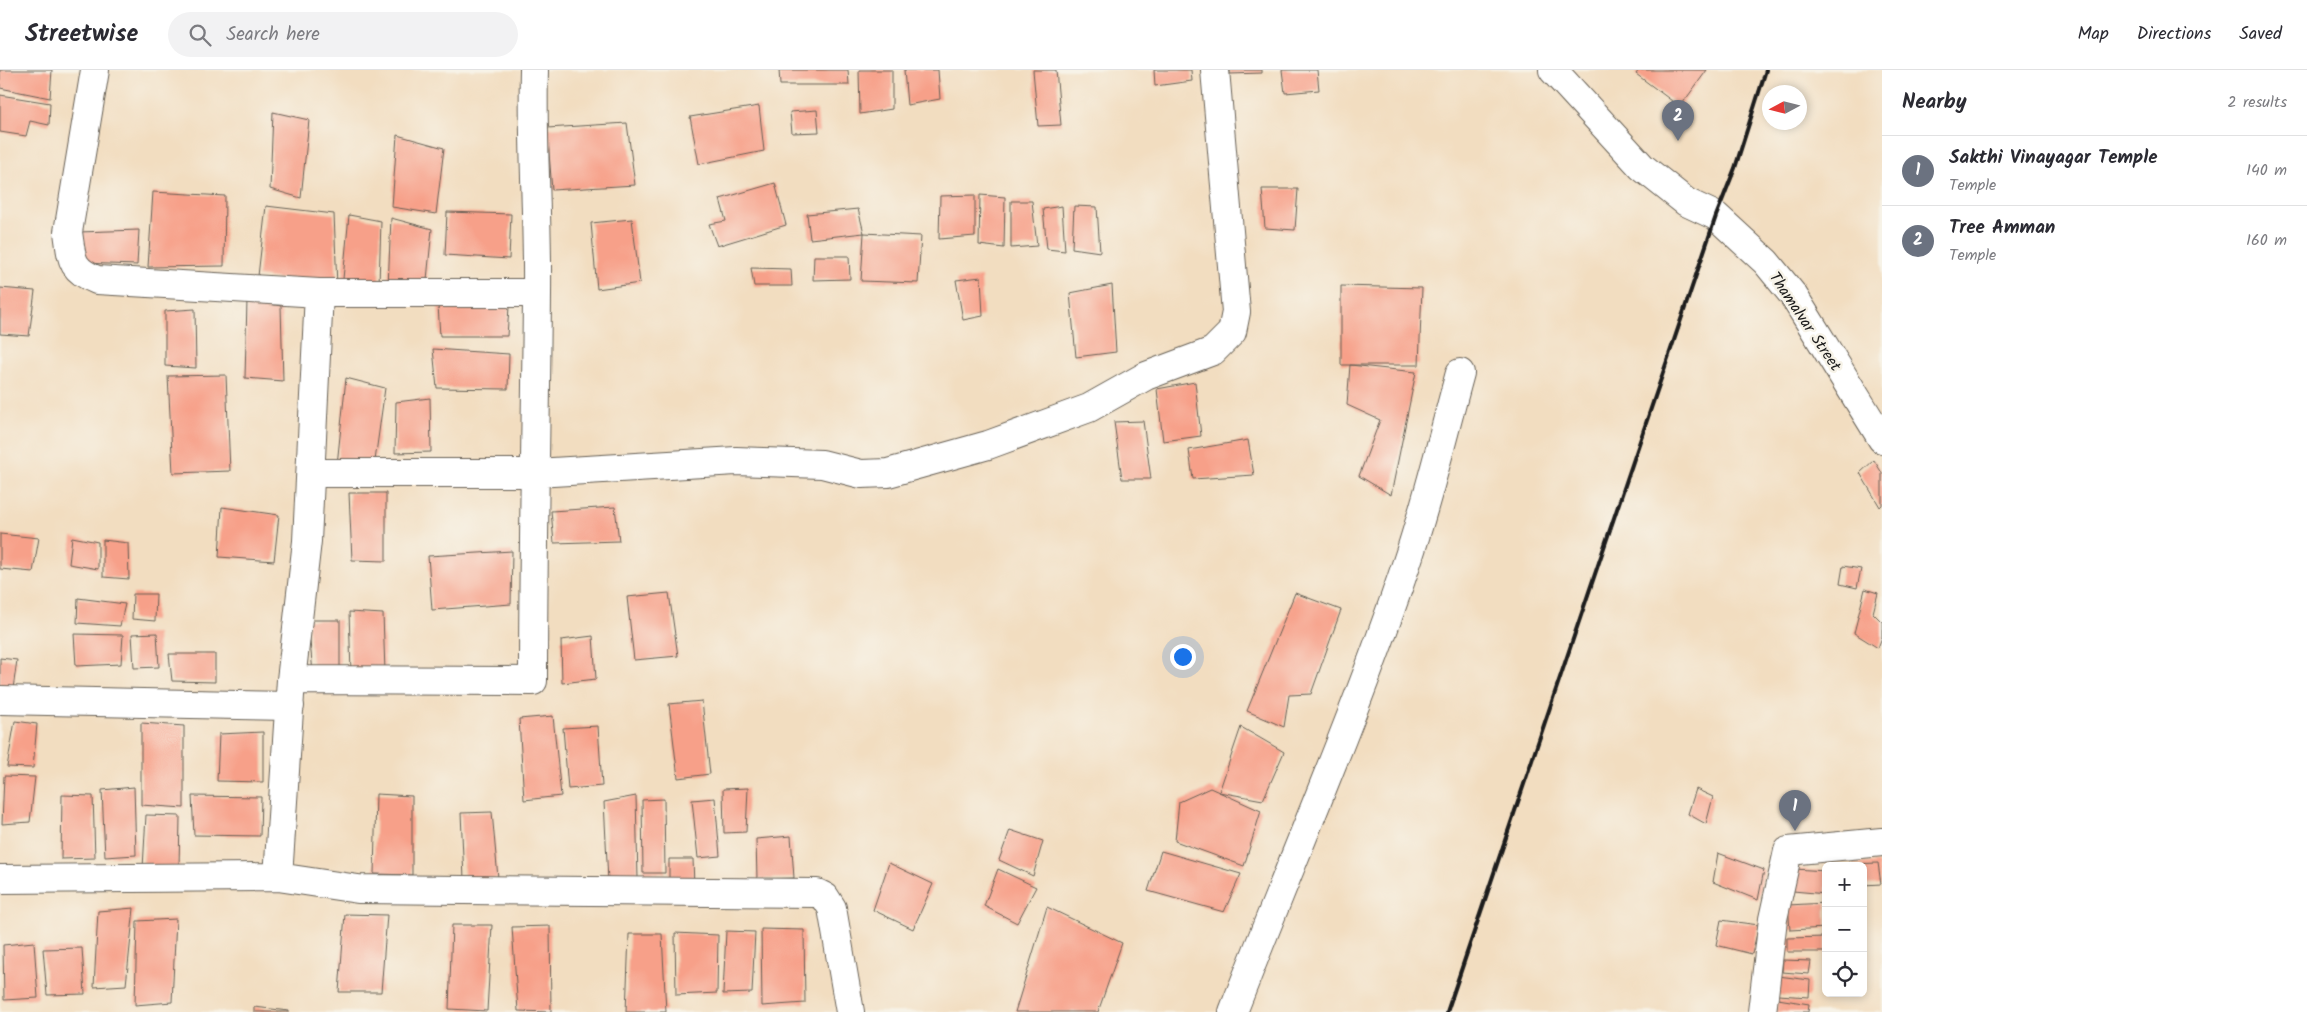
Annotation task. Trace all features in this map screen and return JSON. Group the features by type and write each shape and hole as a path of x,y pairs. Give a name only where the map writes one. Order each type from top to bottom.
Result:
{"street":[{"path":"95,70 68,232 71,256 81,273 97,280 319,293 537,293"},
{"path":"0,700 290,693 533,681 537,293 534,70"},
{"path":"311,473 536,473 736,460 822,464 862,474 888,472 988,445 1089,408 1146,376 1213,351 1232,332 1236,312 1215,70"},
{"name":"Thamalvar Street","path":"1553,70 1642,167 1686,202 1716,216 1766,262 1793,296 1882,439"},
{"path":"278,878 290,693 308,541 319,293"},
{"path":"1233,1012 1274,904 1330,772 1408,560 1460,373"},
{"path":"1762,1012 1773,919 1788,851 1882,842"},
{"path":"0,879 278,878 358,889 817,893 825,897 832,908 850,1012"}],"building":[{"path":"0,70 52,70 50,98 0,88"},
{"path":"779,70 848,70 849,85 780,85"},
{"path":"859,70 892,70 892,109 860,114"},
{"path":"904,70 938,70 940,99 907,105"},
{"path":"1033,70 1056,70 1061,125 1038,126"},
{"path":"1154,70 1191,70 1192,81 1155,86"},
{"path":"1230,70 1262,70 1262,73 1230,74"},
{"path":"1282,70 1317,70 1319,90 1285,93"},
{"path":"1639,70 1707,70 1680,107 1636,74"},
{"path":"0,95 50,103 49,125 30,121 26,136 0,132"},
{"path":"759,106 764,151 699,164 690,117"},
{"path":"817,110 819,132 792,133 790,112"},
{"path":"273,112 309,120 301,198 270,189"},
{"path":"627,123 635,185 552,190 547,128"},
{"path":"397,135 444,148 436,214 392,207"},
{"path":"775,183 786,225 717,246 709,224 726,221 720,199"},
{"path":"1262,189 1298,189 1295,230 1265,228"},
{"path":"153,192 225,196 224,266 148,267"},
{"path":"975,195 975,236 939,239 940,196"},
{"path":"980,195 1005,197 1004,248 979,245"},
{"path":"1011,201 1032,201 1037,246 1011,248"},
{"path":"266,206 334,214 337,286 258,276"},
{"path":"1062,206 1065,251 1047,249 1043,209"},
{"path":"1074,206 1097,207 1100,252 1072,248"},
{"path":"858,209 864,233 810,239 807,214"},
{"path":"447,212 511,214 509,259 445,255"},
{"path":"349,215 381,221 379,284 343,279"},
{"path":"391,218 432,229 426,290 388,287"},
{"path":"632,219 640,283 597,289 591,223"},
{"path":"139,230 137,265 80,263 79,232"},
{"path":"864,233 921,236 918,283 861,281"},
{"path":"814,256 849,256 850,279 813,280"},
{"path":"751,268 791,269 792,286 754,286"},
{"path":"981,277 983,316 963,320 956,280"},
{"path":"1112,285 1116,352 1076,357 1070,293"},
{"path":"1341,286 1422,288 1419,365 1341,365"},
{"path":"0,288 35,291 29,336 0,334"},
{"path":"247,300 281,306 283,381 245,378"},
{"path":"438,305 509,307 507,336 440,336"},
{"path":"195,309 196,368 165,366 165,311"},
{"path":"433,349 509,354 508,389 437,388"},
{"path":"1350,365 1416,372 1391,495 1359,476 1380,420 1347,405"},
{"path":"226,375 230,471 173,473 168,376"},
{"path":"346,378 385,388 374,468 337,465"},
{"path":"1195,382 1201,436 1163,441 1157,389"},
{"path":"430,398 431,452 395,453 396,402"},
{"path":"1143,421 1151,479 1122,479 1114,422"},
{"path":"1248,440 1254,475 1193,479 1189,450"},
{"path":"1874,460 1882,473 1882,505 1880,507 1860,473"},
{"path":"349,493 386,493 386,561 352,560"},
{"path":"222,507 279,515 274,561 219,557"},
{"path":"615,507 619,541 554,543 551,511"},
{"path":"0,534 39,538 33,572 0,569"},
{"path":"72,537 98,542 98,569 69,564"},
{"path":"103,540 128,543 129,579 103,577"},
{"path":"512,551 511,604 432,610 428,556"},
{"path":"1843,566 1861,569 1857,588 1840,584"},
{"path":"1865,589 1878,593 1873,613 1882,622 1882,637 1878,648 1854,633"},
{"path":"669,593 678,656 634,660 627,597"},
{"path":"1295,593 1341,610 1311,694 1289,695 1284,727 1247,711"},
{"path":"133,594 156,594 155,621 132,619"},
{"path":"78,598 125,604 120,626 77,623"},
{"path":"349,612 383,614 385,672 351,673"},
{"path":"308,620 340,620 340,669 313,673"},
{"path":"157,633 159,667 134,668 132,634"},
{"path":"74,634 123,635 121,664 76,666"},
{"path":"593,636 596,679 562,683 561,640"},
{"path":"169,654 215,654 215,682 172,681"},
{"path":"0,658 17,660 13,689 0,688"},
{"path":"702,701 710,774 678,778 669,704"},
{"path":"553,716 561,796 524,800 519,719"},
{"path":"15,721 37,724 33,768 7,767"},
{"path":"141,723 184,726 184,808 141,805"},
{"path":"598,726 602,786 568,789 563,728"},
{"path":"1241,727 1284,752 1263,800 1219,792"},
{"path":"263,732 263,782 217,781 219,734"},
{"path":"4,776 35,777 30,822 2,824"},
{"path":"134,787 136,855 105,857 102,790"},
{"path":"748,788 746,832 724,833 723,789"},
{"path":"1210,788 1261,811 1244,866 1175,841 1179,802"},
{"path":"1696,789 1713,797 1706,824 1688,814"},
{"path":"376,794 412,796 412,875 374,874"},
{"path":"62,795 93,796 95,858 61,859"},
{"path":"192,796 261,797 260,836 194,835"},
{"path":"636,796 638,879 608,881 604,802"},
{"path":"715,798 720,856 698,858 692,800"},
{"path":"664,799 665,873 643,873 642,800"},
{"path":"492,812 498,878 464,879 461,813"},
{"path":"146,815 180,816 179,868 143,868"},
{"path":"1010,830 1043,841 1033,876 999,860"},
{"path":"791,836 794,878 757,879 756,839"},
{"path":"1161,851 1241,874 1224,912 1148,891"},
{"path":"1718,853 1764,870 1758,900 1713,882"},
{"path":"669,859 693,859 694,886 669,886"},
{"path":"889,863 933,884 913,929 873,910"},
{"path":"1867,863 1878,863 1881,884 1867,885"},
{"path":"998,869 1036,887 1017,923 984,906"},
{"path":"1794,869 1822,871 1822,894 1793,891"},
{"path":"1822,903 1822,928 1790,930 1788,905"},
{"path":"1047,907 1122,943 1098,1012 1015,1012"},
{"path":"134,908 126,985 94,987 98,911"},
{"path":"345,914 387,915 381,992 339,992"},
{"path":"176,919 172,1002 135,1005 137,921"},
{"path":"1721,920 1759,925 1752,954 1716,945"},
{"path":"452,925 492,925 487,1011 449,1009"},
{"path":"550,926 551,1012 518,1011 512,927"},
{"path":"761,929 804,930 805,1003 762,1006"},
{"path":"726,931 755,932 752,993 723,994"},
{"path":"675,933 718,935 717,993 676,995"},
{"path":"629,934 662,934 666,1012 626,1012"},
{"path":"1822,937 1822,952 1787,952 1787,938"},
{"path":"34,942 38,998 4,1000 3,945"},
{"path":"82,948 85,994 47,995 43,949"},
{"path":"1783,960 1811,961 1809,974 1782,972"},
{"path":"1778,976 1810,980 1809,997 1778,995"},
{"path":"1778,999 1809,1004 1808,1012 1776,1012"},
{"path":"254,1007 289,1011 289,1012 254,1012"}],"railway":[{"path":"1447,1012 1716,216 1735,168 1766,70"}],"place":[{"name":"Tree Amman","path":"1678,141"},
{"name":"Sakthi Vinayagar Temple","path":"1795,831"}]}
